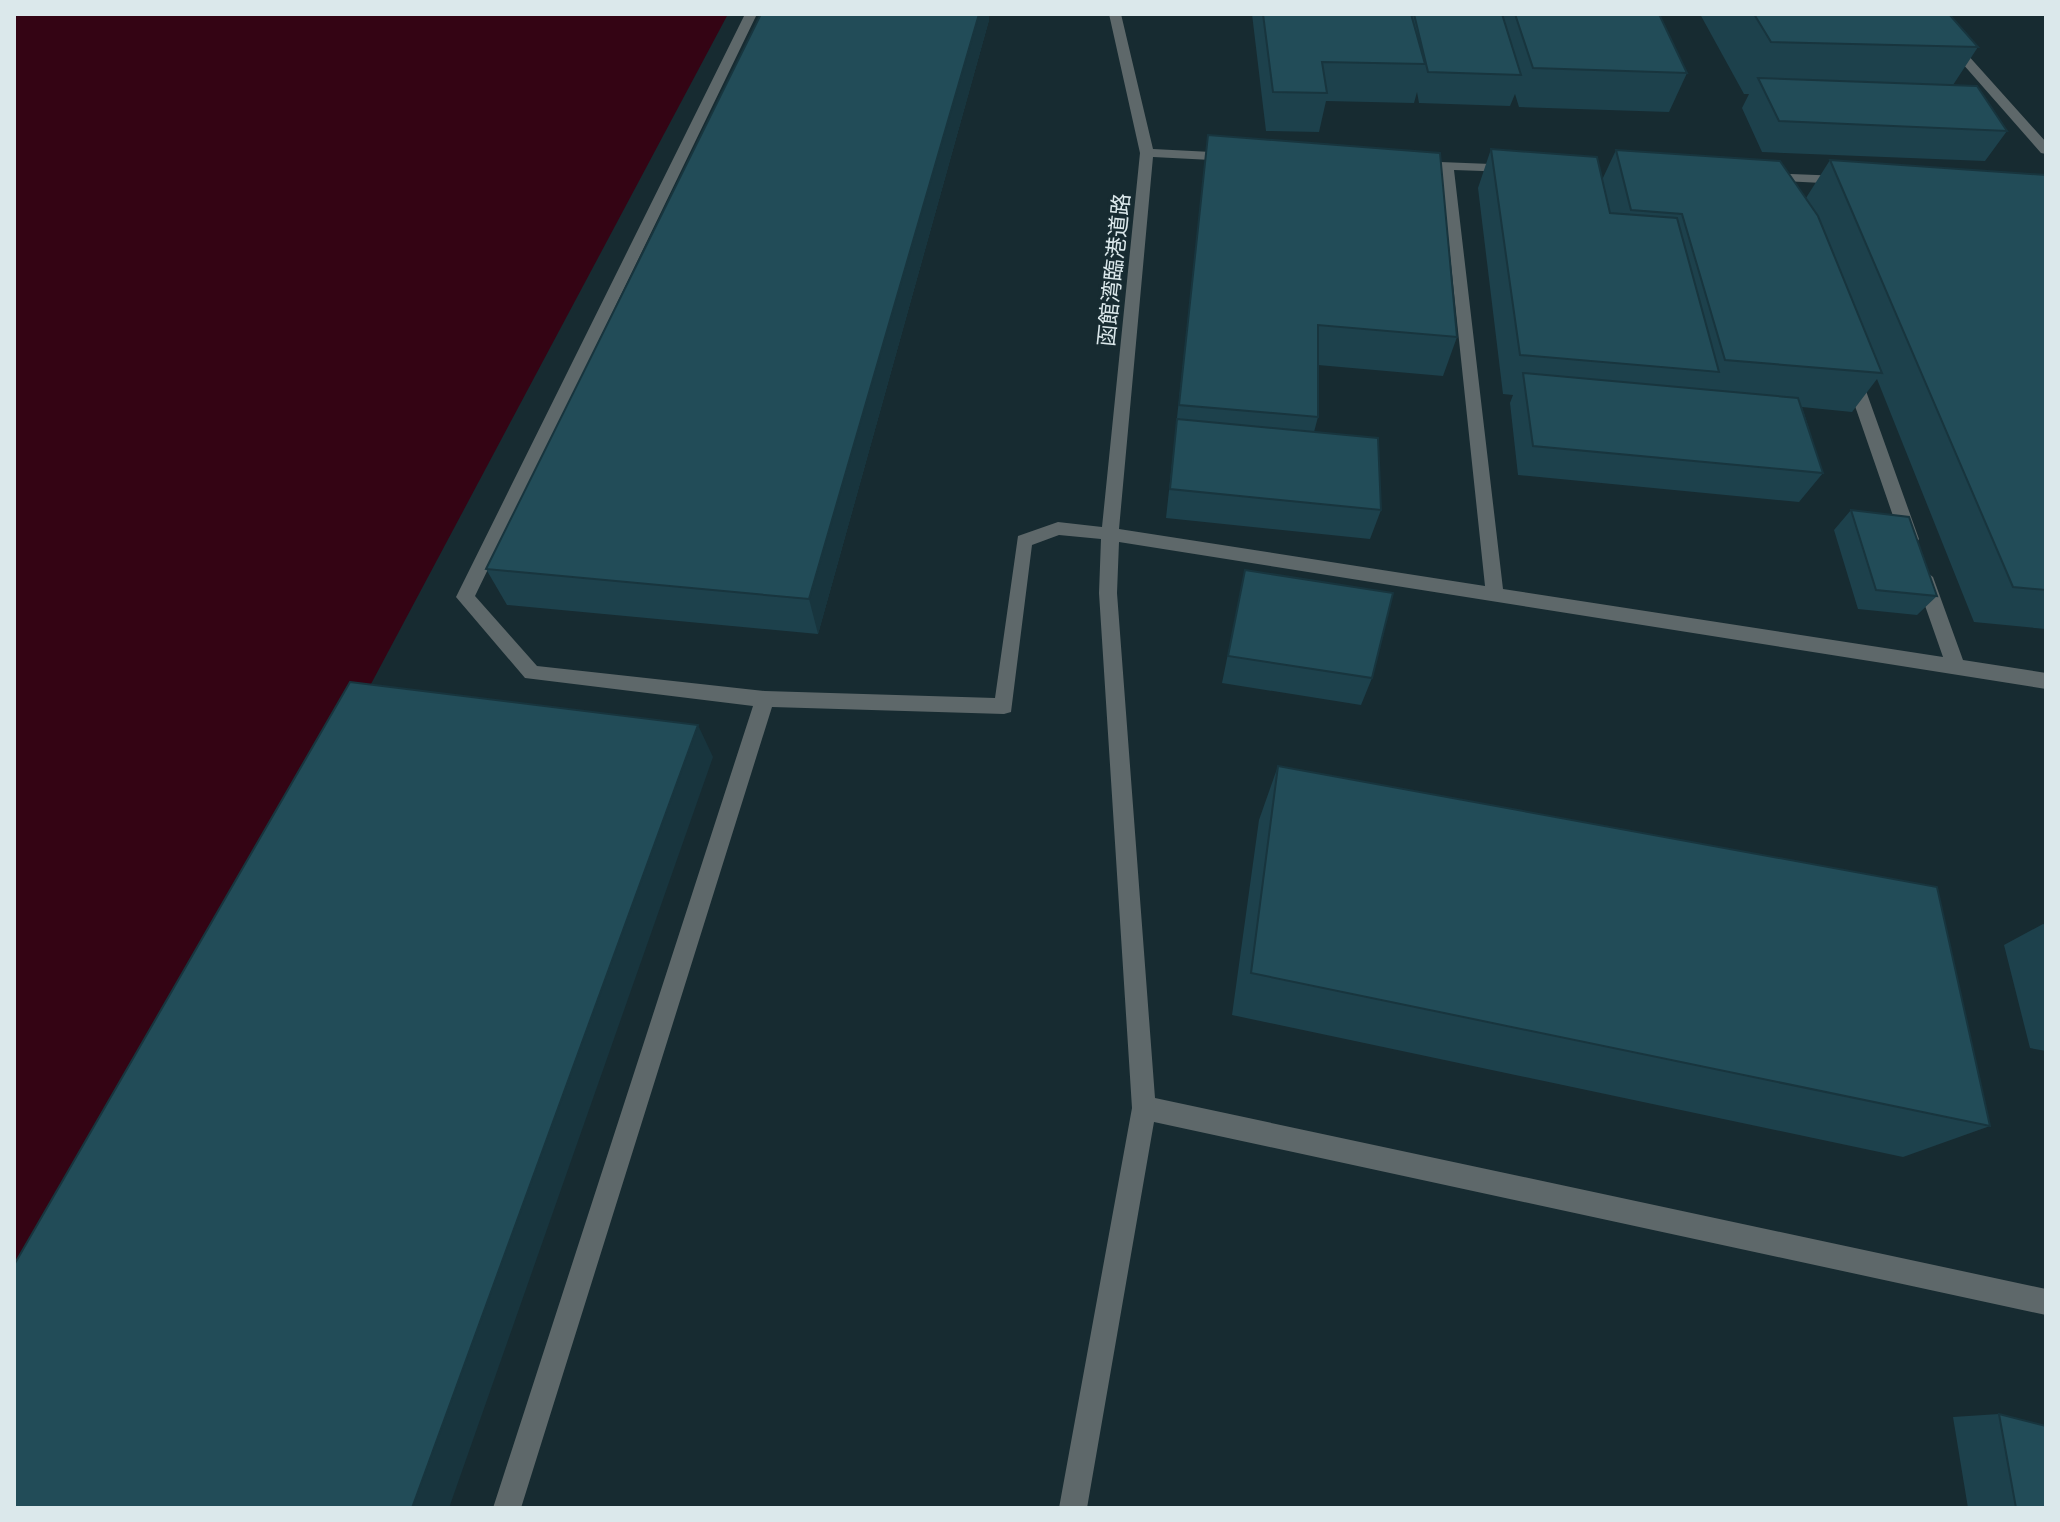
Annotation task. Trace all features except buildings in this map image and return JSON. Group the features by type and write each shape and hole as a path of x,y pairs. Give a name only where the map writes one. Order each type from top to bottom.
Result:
{"street":[{"path":"751,14 465,597 532,673 765,699 1004,706 1024,541 1058,528 2046,681"},
{"name":"函館湾臨港道路","path":"1073,1508 1144,1108 1108,593 1110,534 1147,153 1115,14"},
{"path":"1925,14 2046,150"},
{"path":"1147,153 1242,157"},
{"path":"1400,164 1527,169"},
{"path":"1447,166 1495,596"},
{"path":"1750,177 1785,185 1858,181"},
{"path":"1845,356 1956,667"},
{"path":"507,1508 765,699"},
{"path":"1144,1108 2046,1302"}],"shaded area":[{"path":"14,14 728,14 355,714 14,1320"}]}
